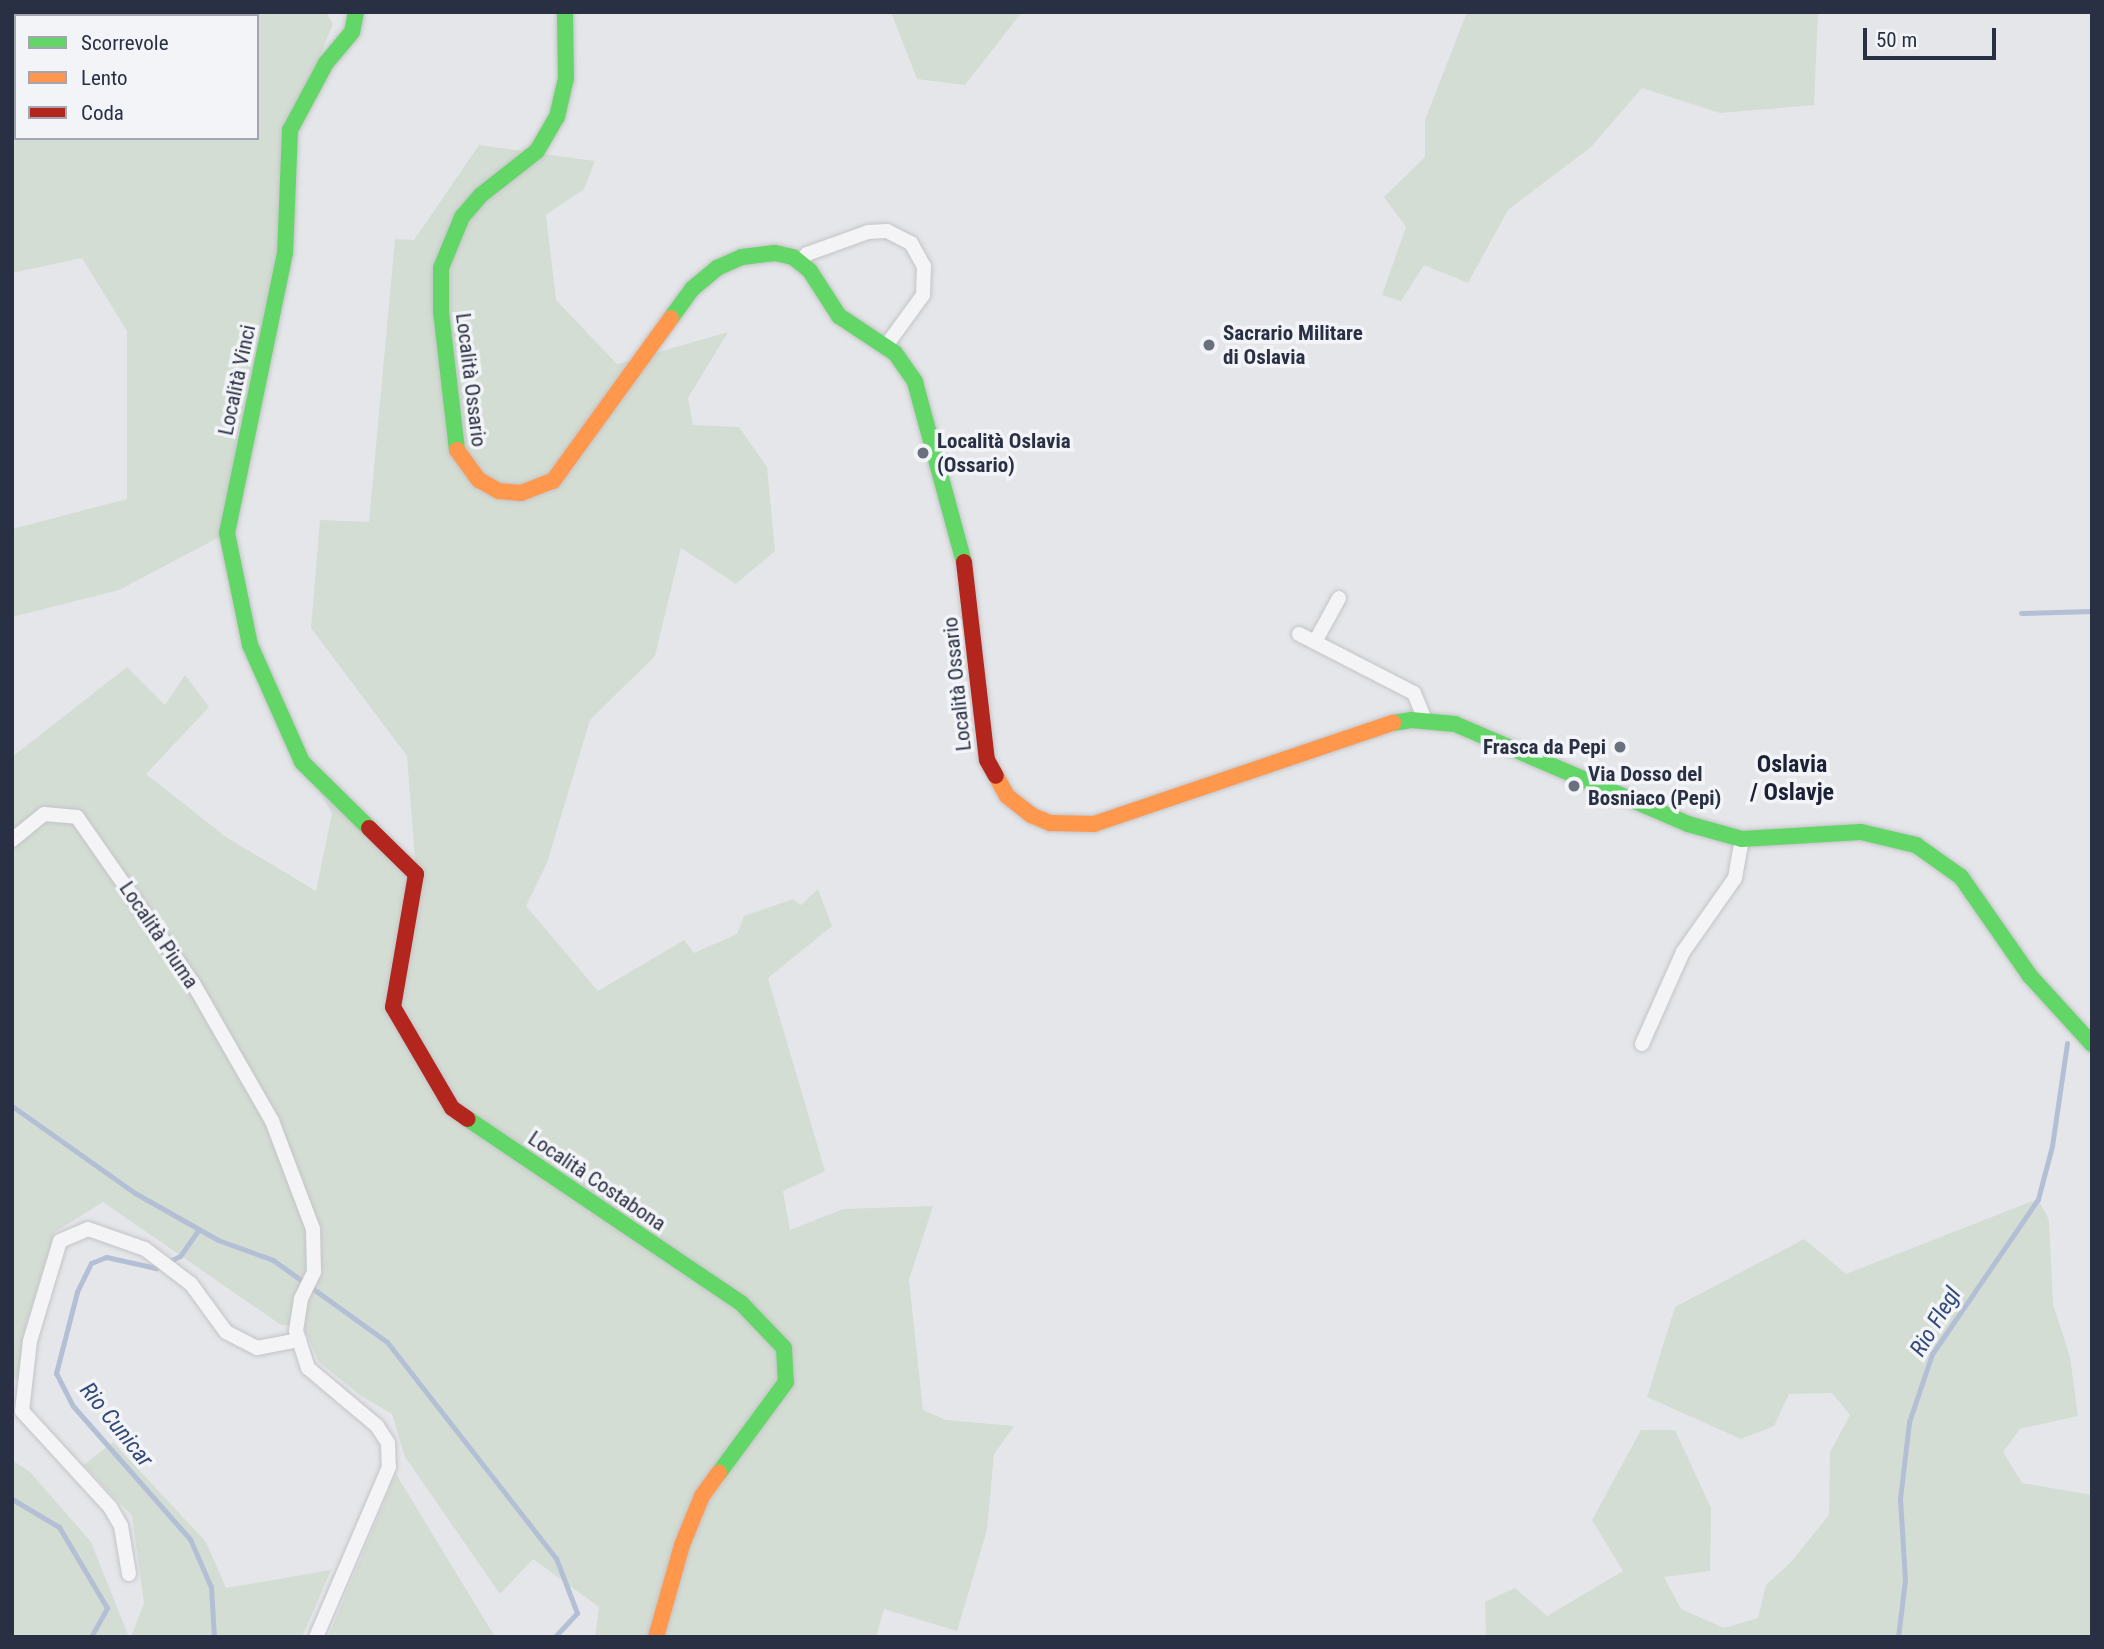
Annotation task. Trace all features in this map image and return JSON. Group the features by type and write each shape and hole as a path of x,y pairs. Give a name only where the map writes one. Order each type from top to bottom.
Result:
{"street":[{"name":"Località Vinci","path":"302,762 250,645 227,533 285,253 290,130 326,63 352,32 356,12"},
{"name":"Località Ossario","path":"565,12 566,79 553,125 537,151 471,205 456,227 441,268 440,311 453,439 472,475 510,493 532,491 553,481 698,283 742,257 775,253 800,262 839,316 886,346 903,362 915,382 964,560 987,760 1007,796 1031,815 1073,826 1094,824 1354,734 1395,722 1425,720 1482,734 1688,824 1742,839 1861,832 1916,845 1961,877 2030,976 2092,1044"},
{"path":"800,262 807,254 868,232 887,231 911,243 924,266 923,295 886,346"},
{"path":"1315,642 1339,598"},
{"path":"1299,634 1413,693 1425,720"},
{"name":"Località Costabona","path":"302,762 416,874 393,1007 452,1108 741,1303 784,1348 786,1382 702,1496 682,1545 656,1637"},
{"name":"Località Piuma","path":"12,840 44,814 77,817 193,983 272,1122 313,1229 314,1272 301,1299 296,1331 299,1340"},
{"path":"1642,1044 1683,952 1735,878 1742,839"},
{"path":"129,1574 121,1526 110,1507 22,1411 33,1328 60,1241 88,1229 145,1249 191,1284 226,1332 257,1348 299,1340 308,1368 377,1426 388,1443 388,1467 316,1637"}],"shaded area":[{"path":"12,12 326,12 333,24 290,130 289,205 227,533 119,590 12,617 12,529 127,499 127,331 82,258 12,273"},
{"path":"891,12 1022,12 965,85 917,79"},
{"path":"1467,12 1818,12 1814,105 1720,113 1642,88 1591,147 1508,210 1468,283 1424,265 1401,301 1382,295 1406,227 1384,197 1425,157 1425,120"},
{"path":"479,145 595,161 584,189 546,215 556,300 617,364 728,332 688,398 693,425 739,427 767,467 775,551 736,584 681,548 655,656 590,720 547,863 526,906 598,991 684,940 694,953 737,934 744,916 793,899 801,905 818,889 832,926 768,978 825,1171 783,1191 790,1230 843,1209 933,1206 909,1280 923,1410 946,1420 1014,1426 994,1454 987,1530 957,1631 884,1609 876,1637 595,1637 599,1607 533,1559 500,1594 405,1457 392,1414 361,1396 319,1362 303,1326 281,1325 103,1202 55,1232 24,1331 24,1380 12,1379 12,757 127,667 165,705 185,675 209,707 146,774 226,837 316,891 332,813 302,762 416,873 407,756 311,628 320,520 369,522 395,239 414,240"},
{"path":"2038,1199 2049,1220 2053,1304 2070,1357 2078,1416 2020,1429 2003,1452 2022,1483 2092,1495 2092,1637 1486,1637 1485,1602 1515,1588 1547,1616 1623,1571 1592,1520 1641,1430 1675,1430 1711,1508 1710,1571 1664,1577 1681,1609 1724,1628 1758,1618 1766,1585 1791,1562 1829,1515 1830,1452 1850,1415 1832,1393 1789,1394 1774,1426 1741,1439 1647,1397 1675,1307 1804,1239 1846,1274"},
{"path":"113,1442 206,1542 226,1588 331,1570 302,1637 131,1637 144,1603 132,1516 84,1465"},
{"path":"12,1460 30,1472 91,1542 129,1637 12,1637"},
{"path":"396,1474 495,1637 328,1637"}],"waterway":[{"path":"2021,613 2092,611"},
{"name":"Rio Flegl","path":"1898,1637 1905,1580 1900,1499 1909,1422 1932,1354 2038,1199 2052,1146 2067,1043"},
{"path":"12,1106 135,1193 218,1240 273,1260 387,1342 556,1558 577,1613 555,1637"},
{"name":"Rio Cunicar","path":"199,1229 180,1256 156,1268 106,1257 91,1263 77,1292 56,1373 73,1406 190,1539 211,1587 214,1637"},
{"path":"12,1499 59,1527 107,1608 91,1637"}],"traffic: fast":[{"path":"356,12 352,32 326,63 290,130 285,253 227,533 250,645 302,762 369,828"},
{"path":"457,450 441,311 441,268 462,217 481,195 537,151 557,117 566,79 565,12"},
{"path":"671,318 692,289 717,268 742,257 775,253 793,257 810,271 839,316 895,353 915,382 964,562"},
{"path":"1393,723 1411,720 1455,724 1688,824 1742,839 1861,832 1916,845 1961,877 2030,976 2092,1044"},
{"path":"468,1119 741,1303 784,1348 786,1382 719,1473"}],"traffic: slow":[{"path":"457,450 479,480 499,491 521,493 553,481 671,318"},
{"path":"996,776 1007,796 1031,815 1050,823 1094,824 1393,723"},
{"path":"656,1637 682,1545 702,1496 719,1473"}],"traffic: jam":[{"path":"964,562 987,760 996,776"},
{"path":"369,828 416,874 393,1007 452,1108 468,1119"}],"place":[{"name":"Sacrario Militare di Oslavia","path":"1209,345"},
{"name":"Località Oslavia (Ossario)","path":"923,453"},
{"name":"Frasca da Pepi","path":"1620,747"},
{"name":"Via Dosso del Bosniaco (Pepi)","path":"1574,786"}],"district":[{"name":"Oslavia / Oslavje","path":"1792,779"}]}
